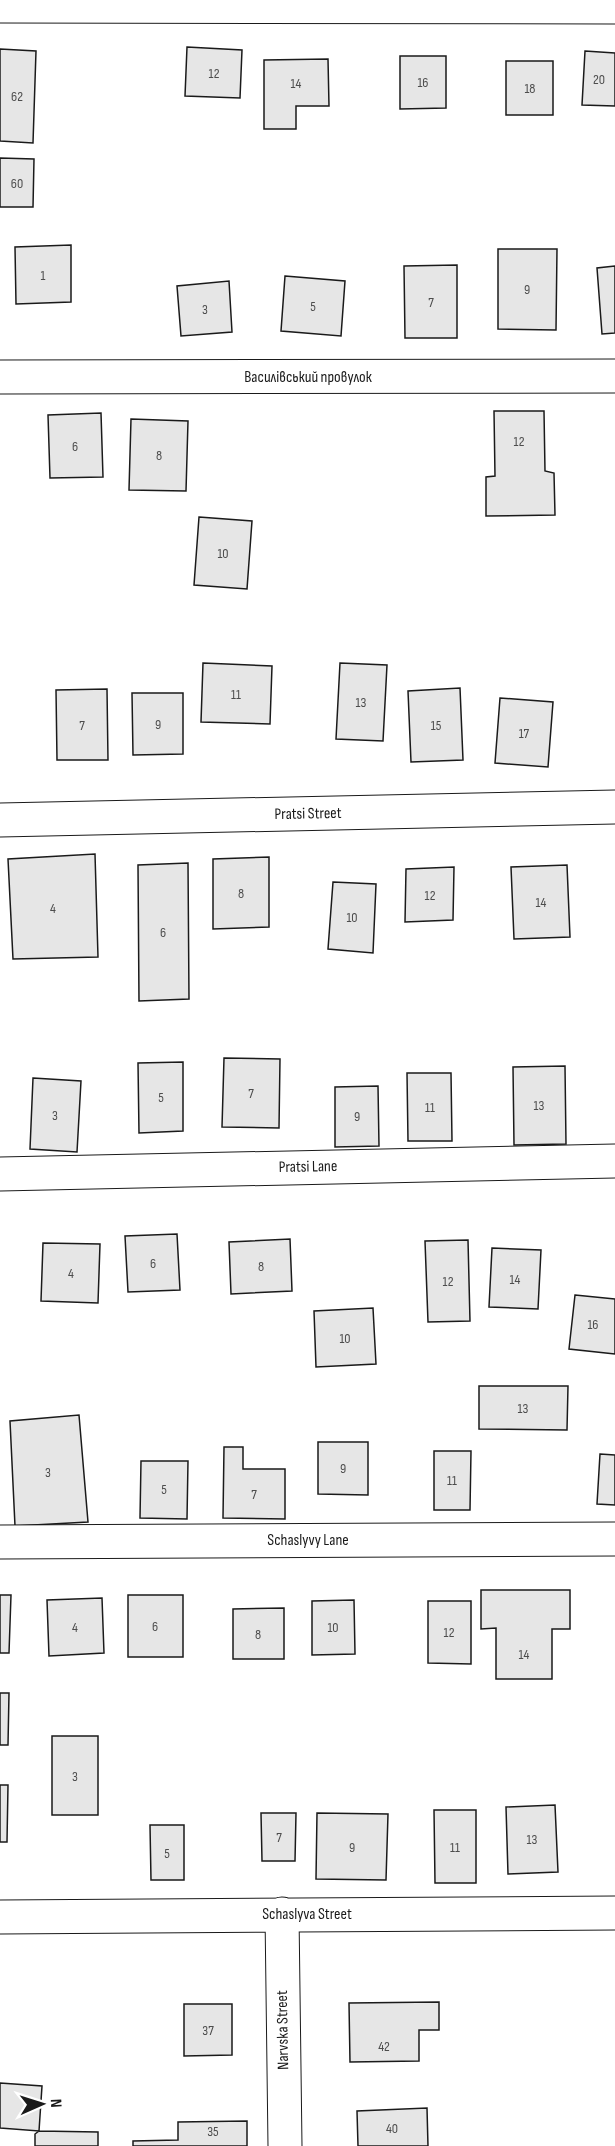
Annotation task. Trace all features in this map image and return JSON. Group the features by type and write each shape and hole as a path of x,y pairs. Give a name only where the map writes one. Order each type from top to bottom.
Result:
{"street":[{"path":"0,6 615,8"},
{"name":"Василівський провулок","path":"0,377 615,376"},
{"name":"Pratsi Street","path":"0,820 615,807"},
{"name":"Pratsi Lane","path":"0,1174 615,1161"},
{"name":"Schaslyvy Lane","path":"0,1542 615,1539"},
{"name":"Schaslyva Street","path":"0,1917 615,1913"},
{"name":"Narvska Street","path":"282,1914 285,2146"}],"building":[{"path":"187,47 242,50 240,98 185,96"},
{"path":"0,49 36,51 33,143 0,141"},
{"path":"585,51 615,53 615,106 582,105"},
{"path":"400,56 446,56 446,108 400,109"},
{"path":"328,59 329,106 296,106 296,129 264,129 264,60"},
{"path":"506,61 553,61 553,115 506,115"},
{"path":"0,158 34,159 33,207 0,207"},
{"path":"71,245 71,302 16,304 15,247"},
{"path":"498,249 557,249 556,330 498,329"},
{"path":"457,265 457,338 405,338 404,266"},
{"path":"615,266 615,333 602,334 597,268"},
{"path":"285,276 345,281 341,336 281,331"},
{"path":"229,281 232,332 181,336 177,286"},
{"path":"494,411 544,411 545,471 554,473 555,515 486,516 486,477 495,476"},
{"path":"101,413 103,477 50,478 48,415"},
{"path":"131,419 188,421 186,491 129,490"},
{"path":"199,517 252,521 247,589 194,585"},
{"path":"203,663 272,666 270,724 201,722"},
{"path":"340,663 387,665 383,741 336,739"},
{"path":"460,688 463,760 411,762 408,691"},
{"path":"107,689 108,760 57,760 56,690"},
{"path":"132,693 183,693 183,754 133,755"},
{"path":"500,698 553,702 548,767 495,763"},
{"path":"95,854 98,957 13,959 8,859"},
{"path":"269,857 269,927 213,929 213,859"},
{"path":"188,863 189,999 139,1001 138,865"},
{"path":"567,865 570,937 514,939 511,867"},
{"path":"454,867 453,920 405,922 406,869"},
{"path":"333,882 376,884 373,953 328,949"},
{"path":"224,1058 280,1059 279,1128 222,1127"},
{"path":"183,1062 183,1131 139,1133 138,1063"},
{"path":"565,1066 566,1144 514,1145 513,1067"},
{"path":"407,1073 451,1073 452,1141 408,1141"},
{"path":"33,1078 81,1081 77,1152 30,1149"},
{"path":"378,1086 379,1146 335,1147 335,1087"},
{"path":"177,1234 180,1290 128,1292 125,1236"},
{"path":"290,1239 292,1291 231,1294 229,1242"},
{"path":"468,1240 470,1321 428,1322 425,1241"},
{"path":"43,1243 100,1244 98,1303 41,1301"},
{"path":"492,1248 541,1250 538,1309 489,1307"},
{"path":"575,1295 615,1299 615,1354 569,1349"},
{"path":"373,1308 376,1364 316,1367 314,1311"},
{"path":"479,1386 568,1386 567,1430 479,1429"},
{"path":"79,1415 88,1522 15,1526 10,1421"},
{"path":"318,1442 368,1442 368,1495 318,1494"},
{"path":"224,1447 243,1447 243,1469 285,1469 285,1519 223,1518"},
{"path":"434,1451 471,1451 470,1510 434,1510"},
{"path":"600,1454 615,1455 615,1505 597,1504"},
{"path":"141,1461 188,1461 187,1519 140,1518"},
{"path":"481,1590 570,1590 570,1629 552,1629 552,1679 496,1679 496,1628 481,1629"},
{"path":"0,1595 11,1595 9,1653 0,1653"},
{"path":"128,1595 183,1595 183,1657 128,1657"},
{"path":"102,1598 104,1653 49,1656 47,1600"},
{"path":"354,1600 355,1654 312,1655 312,1601"},
{"path":"428,1601 471,1601 471,1664 428,1663"},
{"path":"284,1608 284,1659 233,1659 233,1609"},
{"path":"0,1693 9,1693 8,1745 0,1745"},
{"path":"52,1736 98,1736 98,1815 52,1815"},
{"path":"0,1785 8,1785 7,1842 0,1842"},
{"path":"555,1805 558,1872 508,1874 506,1807"},
{"path":"434,1810 476,1810 476,1883 435,1883"},
{"path":"261,1813 296,1813 295,1861 262,1861"},
{"path":"317,1813 388,1814 386,1880 316,1879"},
{"path":"150,1825 184,1825 184,1880 151,1880"},
{"path":"439,2002 439,2030 419,2030 419,2061 350,2062 349,2003"},
{"path":"184,2004 232,2004 232,2055 184,2056"},
{"path":"0,2083 42,2086 39,2131 0,2128"},
{"path":"427,2108 428,2146 358,2146 357,2111"},
{"path":"247,2121 247,2146 133,2146 133,2141 178,2140 178,2122"},
{"path":"39,2131 98,2132 98,2146 35,2146 35,2134"}]}
